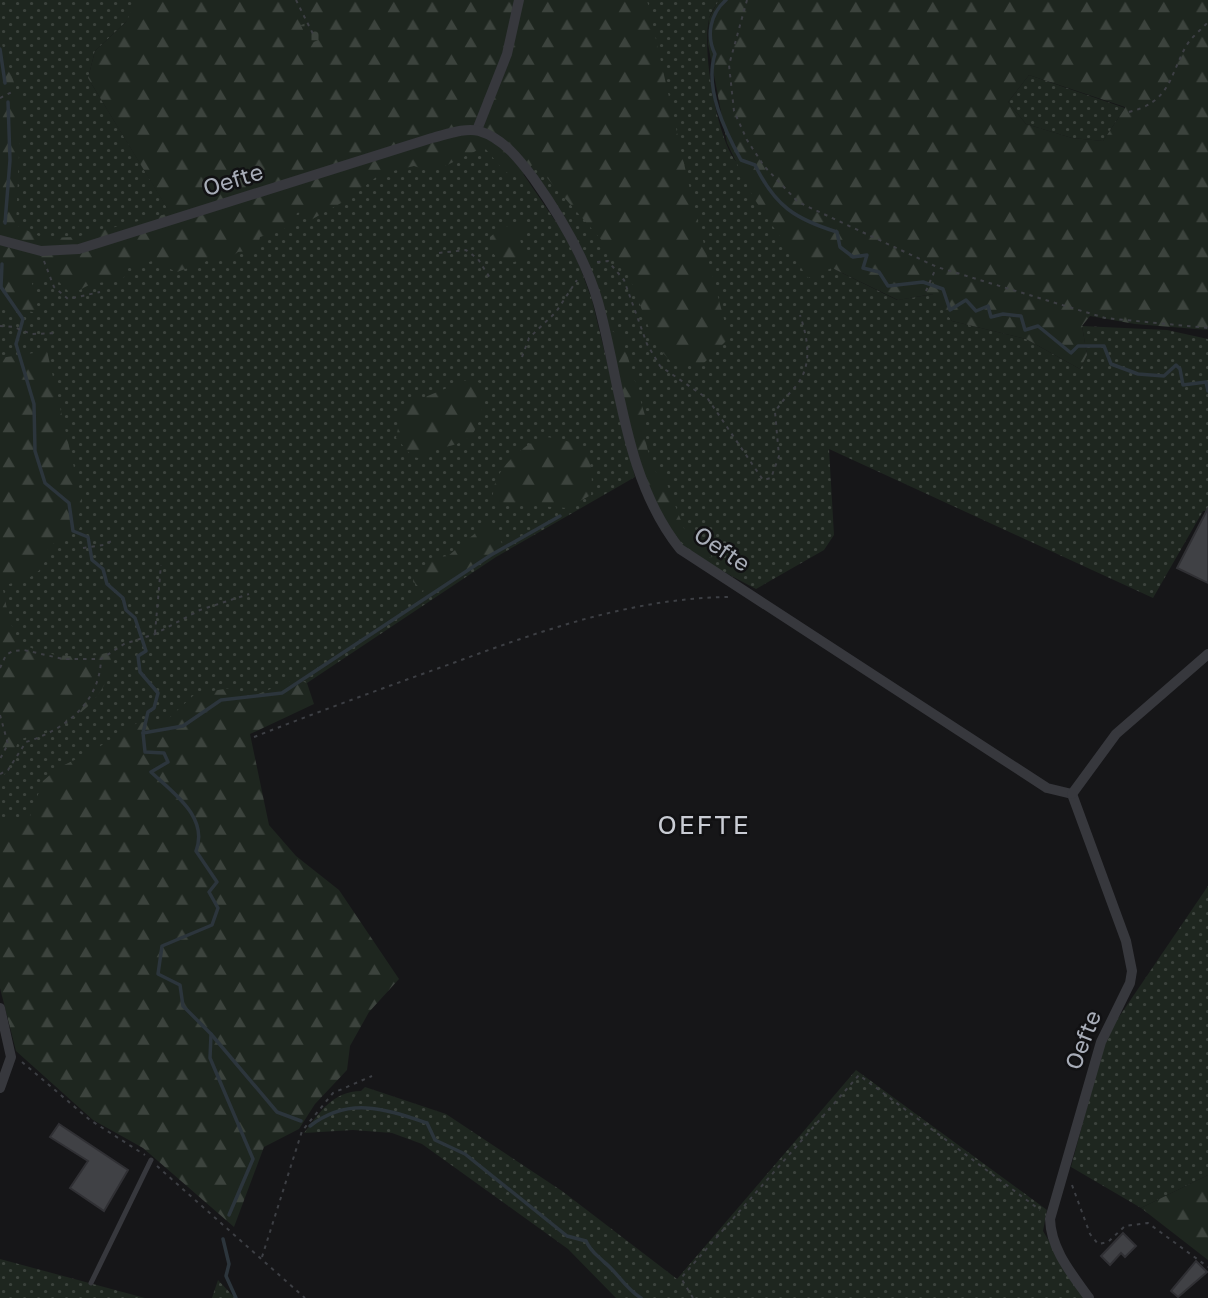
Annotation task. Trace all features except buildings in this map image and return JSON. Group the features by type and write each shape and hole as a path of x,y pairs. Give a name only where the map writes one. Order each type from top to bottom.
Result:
{"street":[{"path":"477,130 502,67 519,0"},
{"name":"Oefte","path":"0,240 41,251 66,251 96,244 432,138 477,130 494,138 519,159 551,205 586,269 598,302 641,479 656,516 680,549 1047,788 1072,794 1126,941 1132,971 1130,983 1101,1041 1050,1219 1051,1231 1061,1258 1089,1298"},
{"path":"1072,794 1115,734 1208,654"},
{"path":"0,1008 11,1057 0,1088"}],"lane":[{"path":"91,1283 151,1160"}],"path":[{"path":"296,0 313,34"},
{"path":"747,0 729,65 734,111 747,140 764,166 798,202 937,267 1105,318 1208,328"},
{"path":"1129,112 1148,107 1166,91 1186,46 1208,22"},
{"path":"0,98 14,91"},
{"path":"439,253 466,250 478,259 490,278"},
{"path":"41,251 54,287 68,299 100,292"},
{"path":"522,357 529,338 556,313 586,269 602,259 620,271 647,344 660,366 708,399 763,480 771,478 777,465 775,412 804,373 808,345 800,316"},
{"path":"926,291 937,267"},
{"path":"0,326 14,327 25,333 58,333"},
{"path":"85,548 115,539"},
{"path":"155,634 160,565"},
{"path":"0,668 6,655 24,650 63,659 101,659 138,638 155,634 200,610 249,594"},
{"path":"254,737 516,640 606,612 707,597 731,597"},
{"path":"0,774 6,773 26,742 47,735 71,721 84,707 100,673 101,659"},
{"path":"0,715 8,744 0,759"},
{"path":"11,1057 23,1062 90,1120 151,1160 305,1298"},
{"path":"693,1298 681,1278 859,1075 1042,1211 1041,1220"},
{"path":"261,1258 302,1130 318,1107 333,1093 372,1076"},
{"path":"1065,1168 1090,1234 1098,1244 1108,1242 1125,1226 1148,1223 1208,1267"}],"green space":[{"path":"0,0 142,0 126,22 95,51 88,78 171,214 77,244 0,232"},
{"path":"137,0 647,0 693,203 729,338 702,365 671,362 655,344 626,268 534,163 519,179 504,171 484,147 439,169 426,170 414,166 380,174 350,198 309,221 305,211 297,213 293,226 260,237 257,250 238,252 226,261 215,258 177,272 152,261 128,268 123,279 92,284 73,292 69,292 55,278 32,283 39,313 0,307 0,38 21,105 16,225 43,238 76,237 170,213 88,78 95,51 126,22"},
{"path":"524,0 719,0 709,19 707,51 716,111 727,146 734,159 832,268 897,300 934,294 952,321 1026,339 1080,369 1087,355 1082,326 1167,330 1208,339 1208,511 1203,511 1153,598 829,449 834,535 824,550 756,589 709,564 681,545 649,493 620,386 566,219 493,115"},
{"path":"719,0 1208,0 1208,330 1135,324 1090,316 1082,326 1087,355 1080,369 1026,339 952,321 933,294 898,300 832,268 808,278 753,197 727,143 708,44 709,18","holes":["1029,75 1125,107 1103,141 1072,138 1026,124 1008,102"]},
{"path":"318,19 325,37 309,44 301,25"},
{"path":"1029,75 1125,108 1103,141 1072,138 1026,124 1008,102"},
{"path":"484,143 515,162 565,235 580,267 592,300 635,477 496,557 307,683 0,846 0,245 62,262"},
{"path":"529,223 519,237 526,258 508,264 496,257 492,251 490,237 502,227"},
{"path":"609,329 622,337 646,419 643,430 656,472 665,479 685,531 702,541 712,558 689,549 670,527 654,497 629,424"},
{"path":"47,351 84,511 76,515 80,528 48,547 39,571 2,586 11,624 23,643 45,653 59,655 87,656 109,652 113,666 106,683 87,707 51,729 19,740 0,785 0,358"},
{"path":"469,379 480,383 482,390 481,414 475,430 465,440 440,448 424,459 413,457 396,438 401,414 413,402"},
{"path":"546,437 570,442 585,453 591,470 591,495 567,508 494,503 496,482 508,462 527,446"},
{"path":"491,520 504,548 413,607 412,598 424,591 413,582 413,574 422,571 430,558 448,556"},
{"path":"295,679 307,683 314,704 250,734 269,825 296,856 339,890 399,979 369,1012 350,1046 347,1070 315,1104 299,1129 264,1147 234,1227 143,1148 93,1120 16,1051 0,988 0,818 29,819 43,781 58,768 91,752 137,723 168,719 195,694 230,688 241,701"},
{"path":"1208,886 1208,1175 1141,1208 1071,1167 1106,1036"},
{"path":"856,1070 1047,1210 1043,1231 1083,1298 616,1298 568,1249 422,1144 392,1133 353,1130 304,1133 321,1111 335,1099 361,1091 365,1087 446,1114 562,1191 677,1279"},
{"path":"1208,1175 1208,1260 1141,1208"},
{"path":"0,1259 145,1298 0,1298"},
{"path":"218,1280 235,1298 212,1298"}],"waterway":[{"path":"726,0 713,18 710,33 715,54 712,81 718,109 741,160 755,165 770,191 788,209 809,222 837,232 840,247 853,257 867,255 863,268 879,272 888,286 923,282 943,289 950,310 966,300 976,311 988,306 991,317 1003,314 1021,316 1025,330 1038,326 1071,353 1078,346 1104,346 1111,364 1138,374 1164,376 1176,365 1180,369 1183,385 1206,382 1208,391"},
{"path":"0,49 5,83"},
{"path":"5,223 10,160 8,102"},
{"path":"2,264 1,287 23,319 16,344 34,404 35,451 45,483 69,503 73,531 88,537 92,560 103,569 107,584 123,598 126,610 135,618 146,651 138,656 140,672 158,693 154,708 148,712 143,733 145,752 164,753 168,762 151,772 187,807 198,827 196,851 217,882 209,892 218,908 212,925 162,946 158,974 180,985 183,1006 211,1034 210,1058 253,1159 229,1215"},
{"path":"143,733 183,726 221,700 282,693 491,555 560,516"},
{"path":"211,1034 277,1112 301,1121"},
{"path":"310,1126 339,1111 353,1108 382,1110 427,1123 435,1140 465,1154 567,1236 586,1241 594,1253 641,1298"},
{"path":"223,1239 229,1264 226,1276 236,1298"}],"district":[{"name":"OEFTE","path":"704,825"}]}
